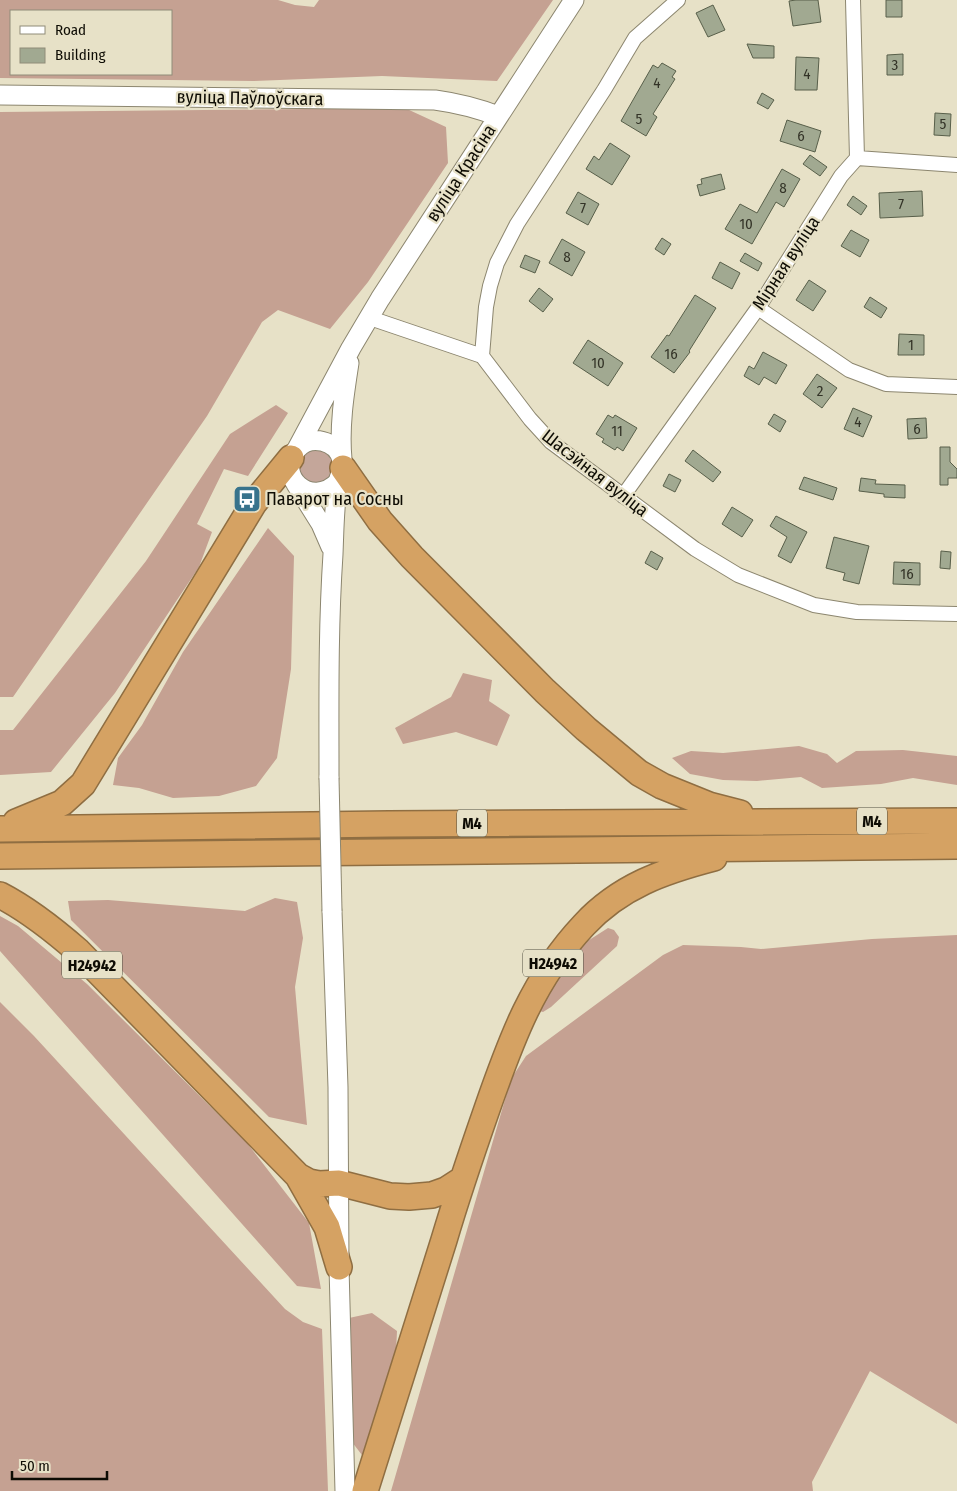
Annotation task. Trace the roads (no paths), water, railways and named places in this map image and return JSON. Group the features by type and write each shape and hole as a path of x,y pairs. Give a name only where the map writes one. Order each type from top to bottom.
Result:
{"highway":[{"path":"0,828 62,804 83,784 254,503 294,454"},
{"path":"341,469 380,521 412,557 586,730 640,773 662,786 709,805 786,822"},
{"name":"М4","path":"0,828 957,821"},
{"name":"М4","path":"0,856 957,846"},
{"name":"Н24942","path":"365,1491 462,1179 509,1046 547,970 585,924 627,890 690,865 750,849"},
{"name":"Н24942","path":"0,895 41,920 78,951 298,1176 320,1212 339,1266"},
{"name":"Н24942","path":"298,1176 309,1182 319,1184 339,1183 390,1196 421,1197 446,1190 462,1179"}],"main road":[{"name":"вуліца Красіна","path":"294,454 351,348 574,0"},
{"name":"вуліца Паўлоўскага","path":"0,95 435,100 454,102 498,116"},
{"name":"вуліца Красіна","path":"339,1183 329,778 329,637 333,553 341,469 341,419 351,348"},
{"path":"296,483 311,493 322,492 332,488 341,469 333,446 316,440 306,442 294,454 290,471 296,483 321,524 333,553"},
{"name":"Н24942","path":"339,1183 344,1491"}],"street":[{"path":"370,318 482,356 486,307 490,286 497,263 517,224 604,90 634,38 678,0"},
{"path":"853,0 857,158 957,165"},
{"name":"Мірная вуліца","path":"623,496 758,308 842,176 857,158"},
{"path":"758,308 849,370 886,384 957,387"},
{"name":"Шасэйная вуліца","path":"482,356 530,419 551,442 694,549 738,575 814,605 857,612 957,614"}],"place":[{"name":"Паварот на Сосны","path":"247,499"}]}
